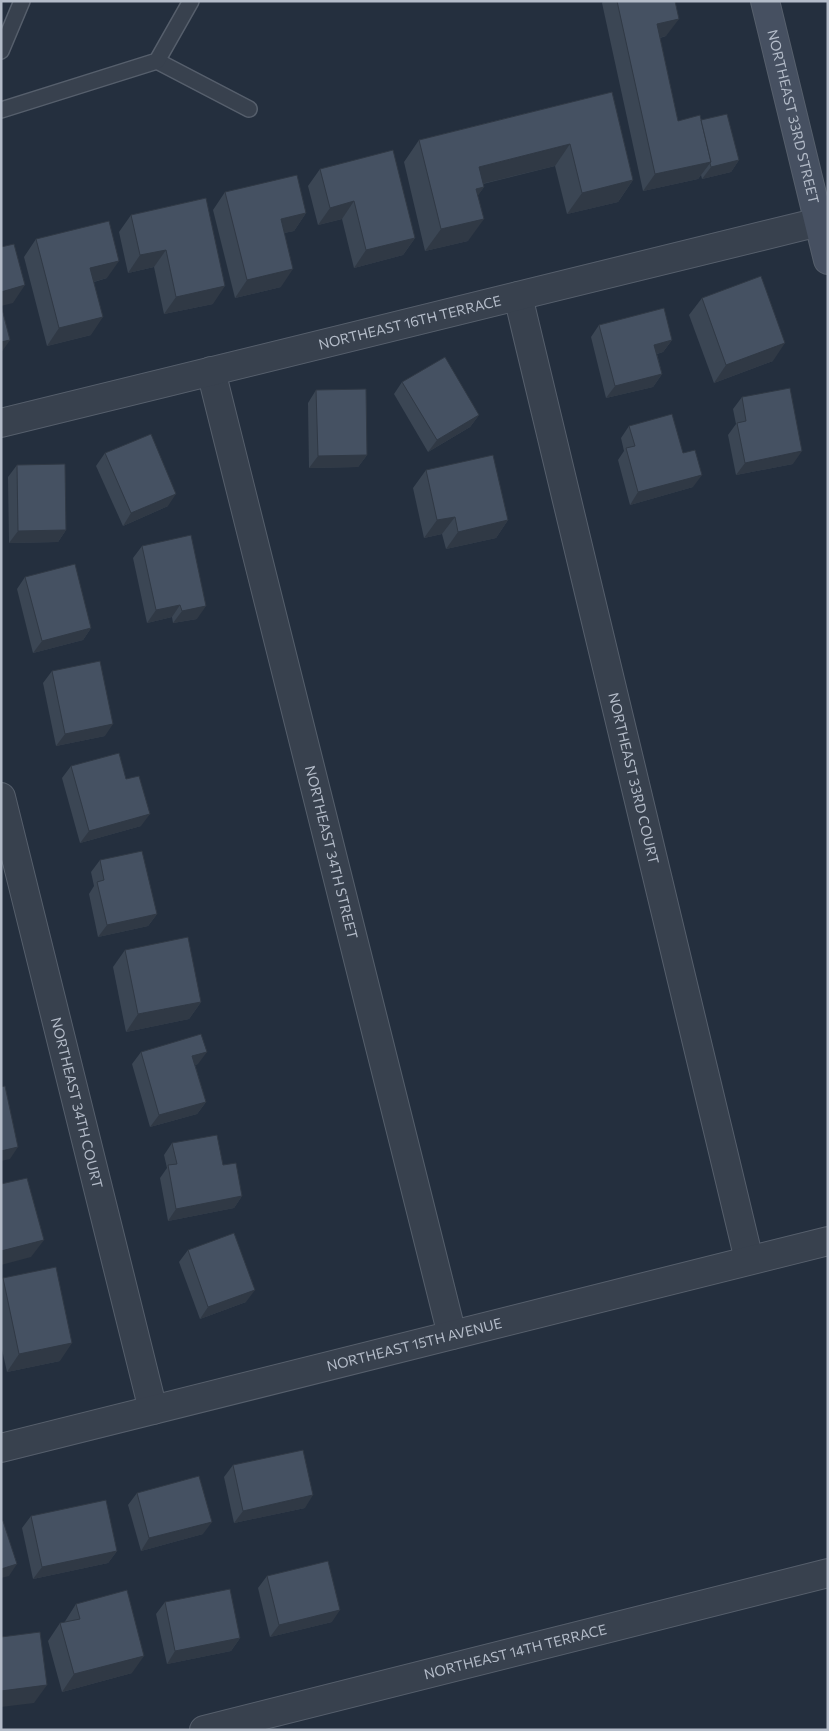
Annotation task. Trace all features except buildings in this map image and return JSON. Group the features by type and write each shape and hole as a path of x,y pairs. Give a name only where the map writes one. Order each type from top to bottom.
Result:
{"street":[{"name":"NORTHEAST 33RD STREET","path":"765,1 828,260"},
{"name":"NORTHEAST 16TH TERRACE","path":"1,423 819,222"},
{"name":"NORTHEAST 33RD COURT","path":"518,296 749,1260"},
{"name":"NORTHEAST 34TH STREET","path":"211,371 452,1335"},
{"name":"NORTHEAST 34TH COURT","path":"1,797 153,1410"},
{"name":"NORTHEAST 15TH AVENUE","path":"1,1448 828,1241"},
{"name":"NORTHEAST 14TH TERRACE","path":"204,1730 828,1573"}],"lane":[{"path":"1,51 22,1"},
{"path":"1,110 157,61 191,1"},
{"path":"157,61 249,109"}]}
